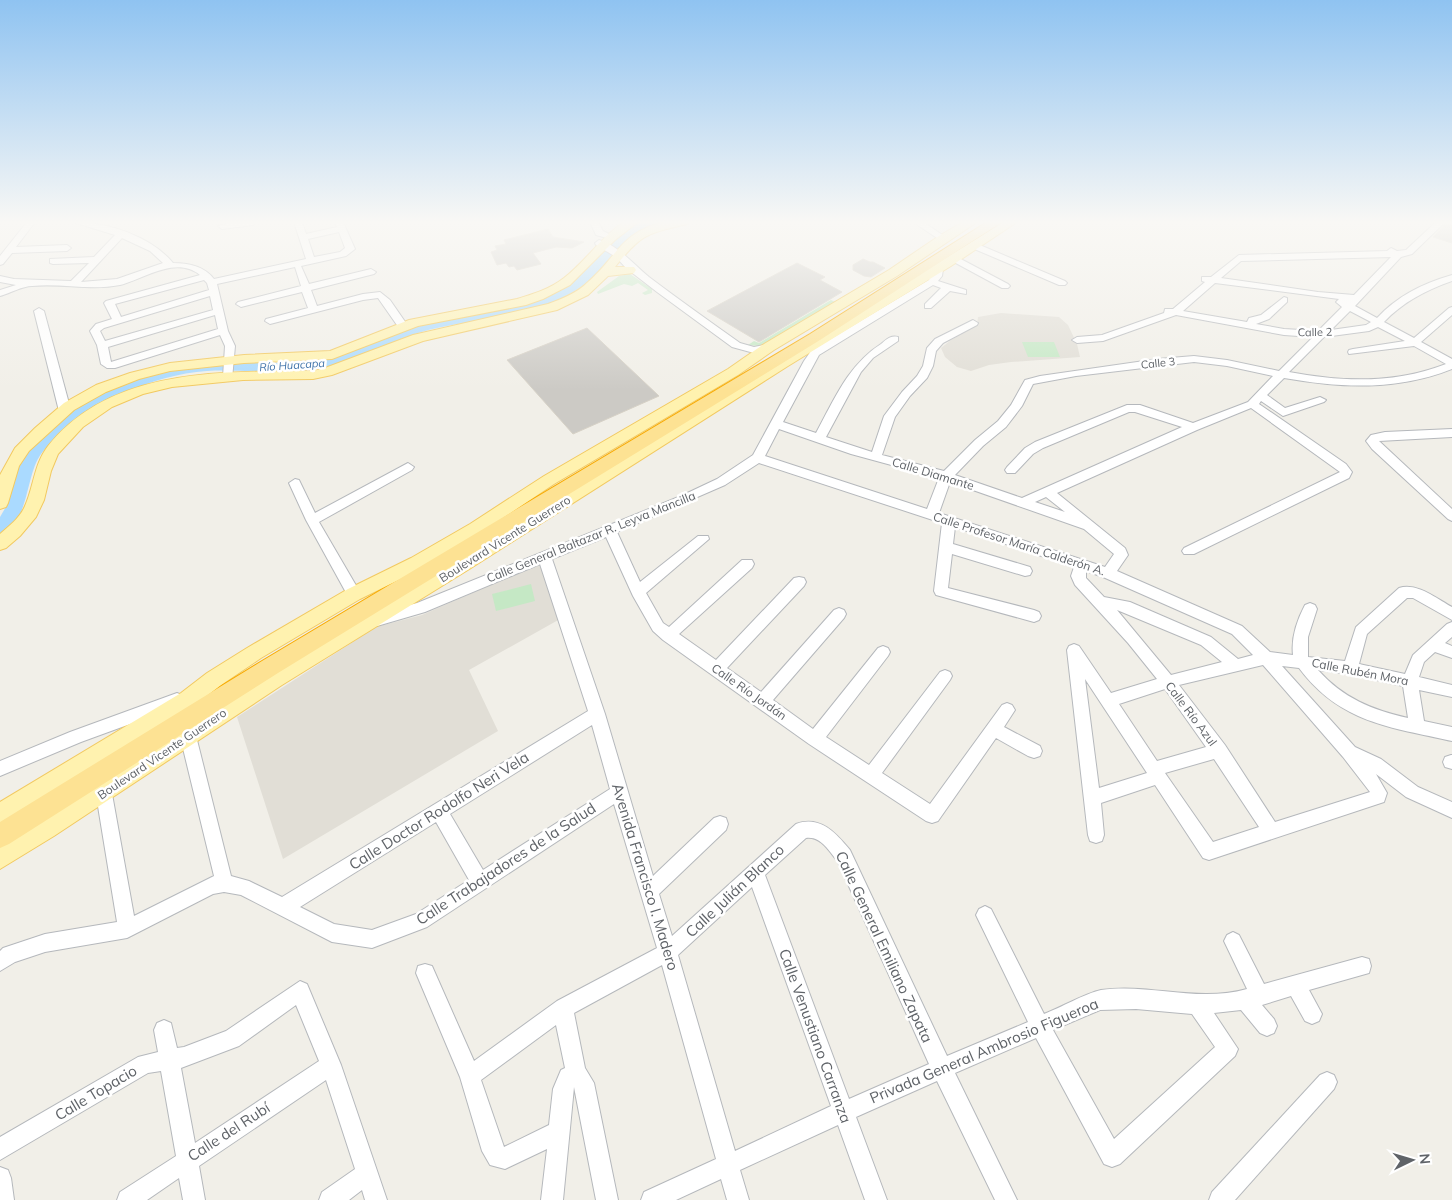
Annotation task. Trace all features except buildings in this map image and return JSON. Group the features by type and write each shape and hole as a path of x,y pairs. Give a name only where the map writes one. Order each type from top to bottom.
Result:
{"highway":[{"name":"Boulevard Vicente Guerrero","path":"0,825 898,278"},
{"name":"Boulevard Vicente Guerrero","path":"0,836 278,661 908,278"},
{"path":"808,324 836,316"},
{"path":"438,579 493,532"},
{"path":"374,596 417,563"}],"main road":[{"path":"0,503 11,467 19,453 48,423 98,390 127,378 168,366 230,356 264,358 332,355 403,326 511,304 542,295 563,285 571,278"},
{"path":"0,544 24,522 32,508 44,467 52,451 85,420 106,406 145,388 187,379 228,376 313,375 332,372 420,337 529,314 556,306 594,284 599,278"},
{"name":"Boulevard Vicente Guerrero","path":"0,814 188,699 246,658 354,594 417,563 476,528 549,480 733,372 748,360 883,278"},
{"name":"Boulevard Vicente Guerrero","path":"0,858 104,794 188,736 368,622 415,603 438,579 562,504 753,382 932,278"}],"street":[{"path":"73,285 79,278"},
{"path":"0,279 73,285 119,282 128,278"},
{"path":"205,278 211,283 230,356 228,376"},
{"path":"118,321 109,303 234,278"},
{"path":"252,279 256,278"},
{"path":"302,278 313,309"},
{"path":"241,304 346,278"},
{"path":"643,278 748,360"},
{"path":"644,278 736,345 754,350 769,347"},
{"path":"758,458 815,353 932,278"},
{"path":"937,278 947,288 963,292"},
{"path":"990,278 1005,286"},
{"path":"1050,278 1062,283"},
{"path":"1022,503 1256,399 1377,278"},
{"name":"Calle 2","path":"1168,313 1284,332 1321,334 1369,328 1377,323 1393,306 1428,286 1452,278"},
{"path":"1076,340 1103,338 1168,313 1206,279 1358,298"},
{"path":"0,293 33,283"},
{"path":"211,283 97,328 95,331 102,345 106,364 111,366 223,331"},
{"path":"928,306 947,288"},
{"path":"270,320 380,295 388,302 394,316 403,326"},
{"path":"1330,296 1452,364"},
{"path":"1250,326 1253,320 1265,317 1284,300"},
{"path":"39,310 65,411"},
{"path":"1353,352 1414,344 1427,330 1452,310"},
{"path":"102,345 219,311"},
{"path":"876,456 890,416 906,394 922,378 928,366 931,350 939,341 973,324"},
{"path":"819,438 856,371 869,356 894,339"},
{"name":"Calle 3","path":"931,516 946,476 979,443 1002,424 1016,406 1029,382 1100,370 1195,359 1239,365 1320,381 1385,382 1412,378 1452,364"},
{"path":"1256,399 1283,412 1320,400"},
{"path":"1189,551 1345,475 1346,472 1342,467 1256,399"},
{"path":"1011,470 1030,451 1039,445 1127,409 1145,410 1193,427"},
{"name":"Calle Diamante","path":"777,424 946,476 1088,525"},
{"path":"1452,433 1385,436 1375,438 1372,441 1452,516"},
{"name":"Calle Profesor María Calderón A.","path":"758,458 1108,573 1237,630 1266,658 1349,752 1379,793 1378,797 1272,832"},
{"name":"Calle General Baltazar R. Leyva Mancilla","path":"415,603 544,556 685,499 721,482 758,458"},
{"path":"312,520 408,467"},
{"path":"295,483 312,520 354,594"},
{"path":"1048,492 1120,551 1121,554 1108,573"},
{"path":"949,522 941,591 1034,616"},
{"name":"Calle Río Jordán","path":"609,529 638,592 658,627 668,636 815,739 932,815 994,729"},
{"path":"638,592 703,539"},
{"path":"946,547 1025,571"},
{"name":"Avenida Francisco I. Madero","path":"544,556 597,714 668,952 738,1200"},
{"path":"668,636 747,564"},
{"name":"Calle Río Azul","path":"1081,565 1078,576 1080,581 1101,602 1167,682 1219,750 1272,832"},
{"path":"716,670 799,582"},
{"path":"1350,668 1361,631 1404,592 1415,593 1452,614"},
{"path":"1101,602 1125,606 1206,641 1237,666"},
{"path":"1310,609 1302,634 1299,652 1302,661 1322,686 1344,704 1371,717 1417,725 1452,734"},
{"path":"763,701 839,614"},
{"path":"1417,725 1410,681 1418,658 1452,628"},
{"path":"1433,645 1452,652"},
{"path":"1096,835 1074,650 1209,852 1272,832"},
{"path":"815,739 883,652"},
{"path":"1108,701 1167,682 1266,658"},
{"name":"Calle Rubén Mora","path":"1266,658 1350,668 1452,690"},
{"path":"871,776 945,676"},
{"path":"0,769 103,727 176,700 188,699"},
{"path":"1007,710 994,729 1034,751"},
{"name":"Calle Doctor Rodolfo Neri Vela","path":"281,908 597,714"},
{"path":"0,962 10,955 45,943 127,929 211,885 224,883 188,736"},
{"path":"1093,798 1219,750"},
{"path":"1349,752 1375,764 1412,792 1452,810"},
{"name":"Calle Trabajadores de la Salud","path":"224,883 243,887 332,933 372,939 421,921 619,792"},
{"path":"104,794 127,929"},
{"path":"439,811 480,882"},
{"path":"649,892 720,824"},
{"name":"Calle Julián Blanco","path":"470,1076 564,1008 668,952 802,830 812,828 824,832"},
{"name":"Calle General Emiliano Zapata","path":"824,832 844,856 942,1069 1006,1200"},
{"name":"Calle Venustiano Carranza","path":"755,871 842,1112 876,1200"},
{"path":"984,915 1040,1026 1112,1156 1228,1049 1197,1005"},
{"path":"1233,941 1252,998 1267,1026"},
{"name":"Privada General Ambrosio Figueroa","path":"652,1200 842,1112 1100,1000 1136,999 1197,1005 1252,998 1362,966"},
{"path":"426,973 470,1076 493,1151 498,1157 506,1158 558,1132"},
{"path":"1295,985 1312,1014"},
{"path":"300,991 331,1065 376,1200"},
{"name":"Calle Topacio","path":"0,1149 145,1064 170,1060 203,1051 232,1039 300,991"},
{"path":"564,1008 567,1034 576,1073 584,1083 607,1200"},
{"path":"164,1030 194,1200"},
{"name":"Calle del Rubí","path":"128,1200 331,1065"},
{"path":"552,1200 563,1089 568,1077 576,1073"},
{"path":"1220,1200 1327,1082"},
{"path":"330,1200 368,1173"},
{"path":"0,1178 2,1200"}],"shaded area":[{"path":"1001,313 1059,317 1068,325 1077,344 1080,357 1011,362 989,365 971,371 957,367 945,357 941,348 977,325 978,317"},
{"path":"540,563 560,619 469,670 498,731 283,859 237,717 376,627 422,615"}],"green space":[{"path":"616,278 636,278 652,289 652,293 645,295 642,293 648,290 638,283 632,286 624,284 598,294 597,292"},
{"path":"831,300 835,302 766,344 759,346 748,345 754,341 759,343"},
{"path":"1022,342 1054,342 1060,357 1028,357"},
{"path":"531,584 535,601 496,611 492,594"}],"waterway":[{"name":"Río Huacapa","path":"0,528 12,513 26,466 35,451 47,437 75,414 105,396 137,382 171,372 205,367 269,368 322,364 349,356 415,330 539,304 557,296 584,278"}]}
